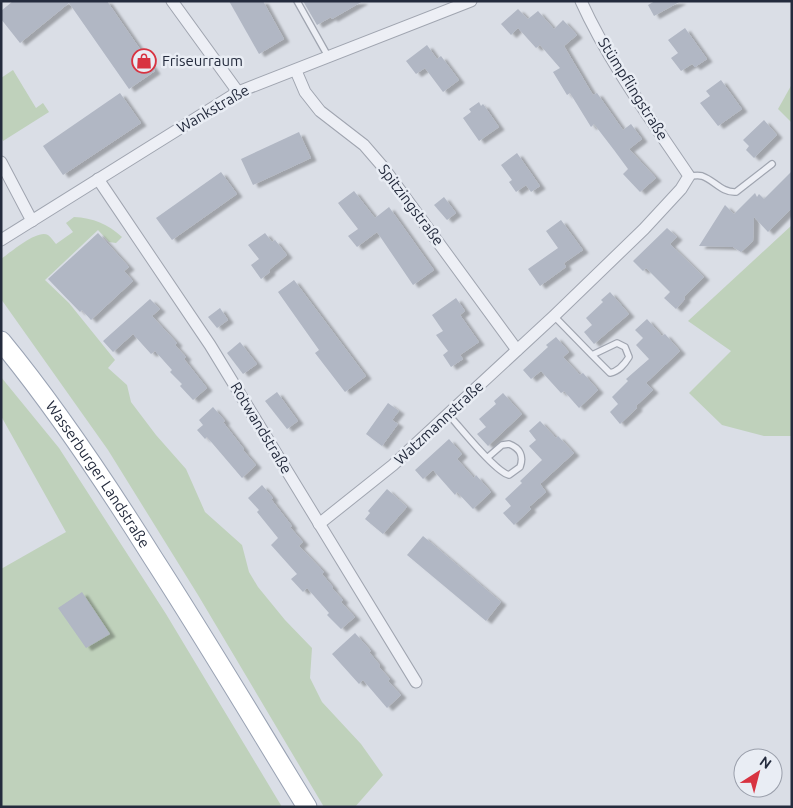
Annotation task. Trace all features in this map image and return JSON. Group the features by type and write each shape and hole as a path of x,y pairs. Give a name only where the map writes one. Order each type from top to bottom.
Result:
{"main road":[{"name":"Wasserburger Landstraße","path":"1,340 27,372 102,478 188,613 307,807"}],"street":[{"path":"172,1 238,92"},
{"name":"Wankstraße","path":"1,240 238,92 296,71 471,1"},
{"name":"Stümpflingstraße","path":"581,1 587,15 630,87 689,176"},
{"name":"Spitzingstraße","path":"296,71 305,92 320,111 364,145 383,168 517,350"},
{"path":"1,162 32,221"},
{"name":"Watzmannstraße","path":"319,524 393,465 554,316 644,229 681,189 689,176"},
{"name":"Rotwandstraße","path":"98,179 210,345 416,682"}],"lane":[{"path":"297,1 329,58"},
{"path":"689,176 701,176 731,193 736,192 772,164"},
{"path":"554,316 592,355 610,373 616,372 629,357 625,347 617,342 592,355"},
{"path":"448,414 487,458 503,474 509,475 520,467 522,457 518,449 509,444 502,445 487,458"}],"green space":[{"path":"13,70 36,108 43,103 49,112 3,141 1,136 1,78"},
{"path":"792,84 792,123 778,109"},
{"path":"74,217 100,222 122,237 116,243 109,242 98,230 45,280 69,303 115,360 108,368 127,385 131,402 156,435 186,469 205,512 242,545 249,572 258,587 285,620 312,648 310,678 322,702 361,744 383,775 355,807 324,807 198,595 108,450 1,299 1,259 37,235 48,235 56,244 73,232 66,223"},
{"path":"792,225 792,436 764,436 722,425 689,393 731,351 688,321"},
{"path":"1,377 59,448 166,614 282,807 1,807 1,569 66,532 1,416"}],"building":[{"path":"13,1 107,1 155,71 129,89 69,3 20,43 1,19 1,11"},
{"path":"229,1 263,1 284,39 259,54"},
{"path":"303,1 363,1 332,19 331,17 317,25"},
{"path":"655,1 681,1 654,16 648,5"},
{"path":"518,9 528,19 538,11 554,29 563,20 577,35 564,46 593,95 597,93 623,130 631,124 642,139 629,149 656,178 640,192 623,174 628,169 614,150 594,124 591,127 570,93 567,95 553,72 560,68 540,45 536,48 518,28 511,35 501,24"},
{"path":"685,28 707,59 695,67 692,64 681,71 671,58 678,53 668,40"},
{"path":"427,45 437,59 441,56 459,80 443,92 425,68 416,74 406,61"},
{"path":"721,80 742,109 718,126 700,103 710,96 706,91"},
{"path":"120,93 141,123 63,175 43,146"},
{"path":"479,102 481,106 483,104 499,127 479,141 463,118 471,112 469,109"},
{"path":"764,120 777,135 754,158 746,150 749,146 743,140"},
{"path":"299,132 311,158 253,185 241,159"},
{"path":"517,153 540,186 531,192 526,185 516,192 509,182 512,180 501,165"},
{"path":"792,171 792,208 768,232 754,217 753,241 741,252 733,247 699,246 725,205 734,214 755,193 757,197 759,194 764,199"},
{"path":"221,172 237,194 172,240 156,218"},
{"path":"354,191 375,218 389,207 434,270 413,285 377,232 357,247 348,236 358,229 338,203"},
{"path":"444,197 456,213 447,220 434,205"},
{"path":"561,220 583,250 564,263 566,267 540,286 528,269 558,248 546,231"},
{"path":"667,228 677,237 670,244 704,277 684,297 685,299 676,309 664,298 670,292 646,268 643,271 633,261"},
{"path":"98,233 129,267 124,271 133,281 91,320 82,310 80,312 48,279"},
{"path":"265,233 272,242 275,240 287,255 261,279 251,265 259,259 248,245"},
{"path":"294,280 366,376 345,392 315,353 319,350 278,292"},
{"path":"610,292 629,314 594,344 584,332 592,325 586,318 603,302 601,300"},
{"path":"456,298 465,311 460,315 479,342 460,355 463,359 451,367 443,355 448,351 436,335 443,331 432,315"},
{"path":"150,299 160,309 152,316 177,343 175,345 186,357 184,359 207,388 193,400 180,386 182,384 170,372 172,370 155,351 151,354 133,334 113,352 103,341"},
{"path":"220,308 228,320 217,328 208,317"},
{"path":"647,319 662,336 665,334 680,351 646,383 653,390 620,424 610,412 618,404 612,397 628,381 626,379 649,359 636,345 643,338 635,330"},
{"path":"556,337 569,352 563,357 580,375 583,373 598,390 579,408 564,391 561,393 541,371 531,379 523,370"},
{"path":"240,342 257,364 243,374 227,353"},
{"path":"277,392 298,421 287,429 265,401"},
{"path":"503,393 522,414 488,446 477,434 486,427 479,419 496,404 494,401"},
{"path":"388,403 399,411 392,420 398,424 382,446 366,434"},
{"path":"213,407 225,421 223,422 243,450 256,465 242,478 207,437 205,439 197,430 203,425 199,420"},
{"path":"540,421 574,453 540,484 546,492 529,507 531,509 514,525 503,513 511,506 505,499 522,483 520,481 542,460 529,446 536,440 529,431"},
{"path":"449,439 462,454 457,459 474,478 476,475 491,492 473,509 457,492 455,495 433,470 423,479 415,470"},
{"path":"262,485 292,526 290,527 303,542 299,546 324,572 322,574 343,600 341,602 355,617 341,629 327,615 329,613 307,588 303,592 291,579 297,574 271,545 278,538 257,512 259,510 248,498"},
{"path":"387,489 407,507 383,534 365,519 370,513 368,511"},
{"path":"423,536 501,602 486,621 407,555"},
{"path":"82,592 110,634 86,648 58,608"},
{"path":"355,633 371,651 369,652 380,665 379,667 390,679 388,681 401,695 387,708 363,680 359,684 332,654"}],"place":[{"name":"Friseurraum","path":"144,61"}]}
